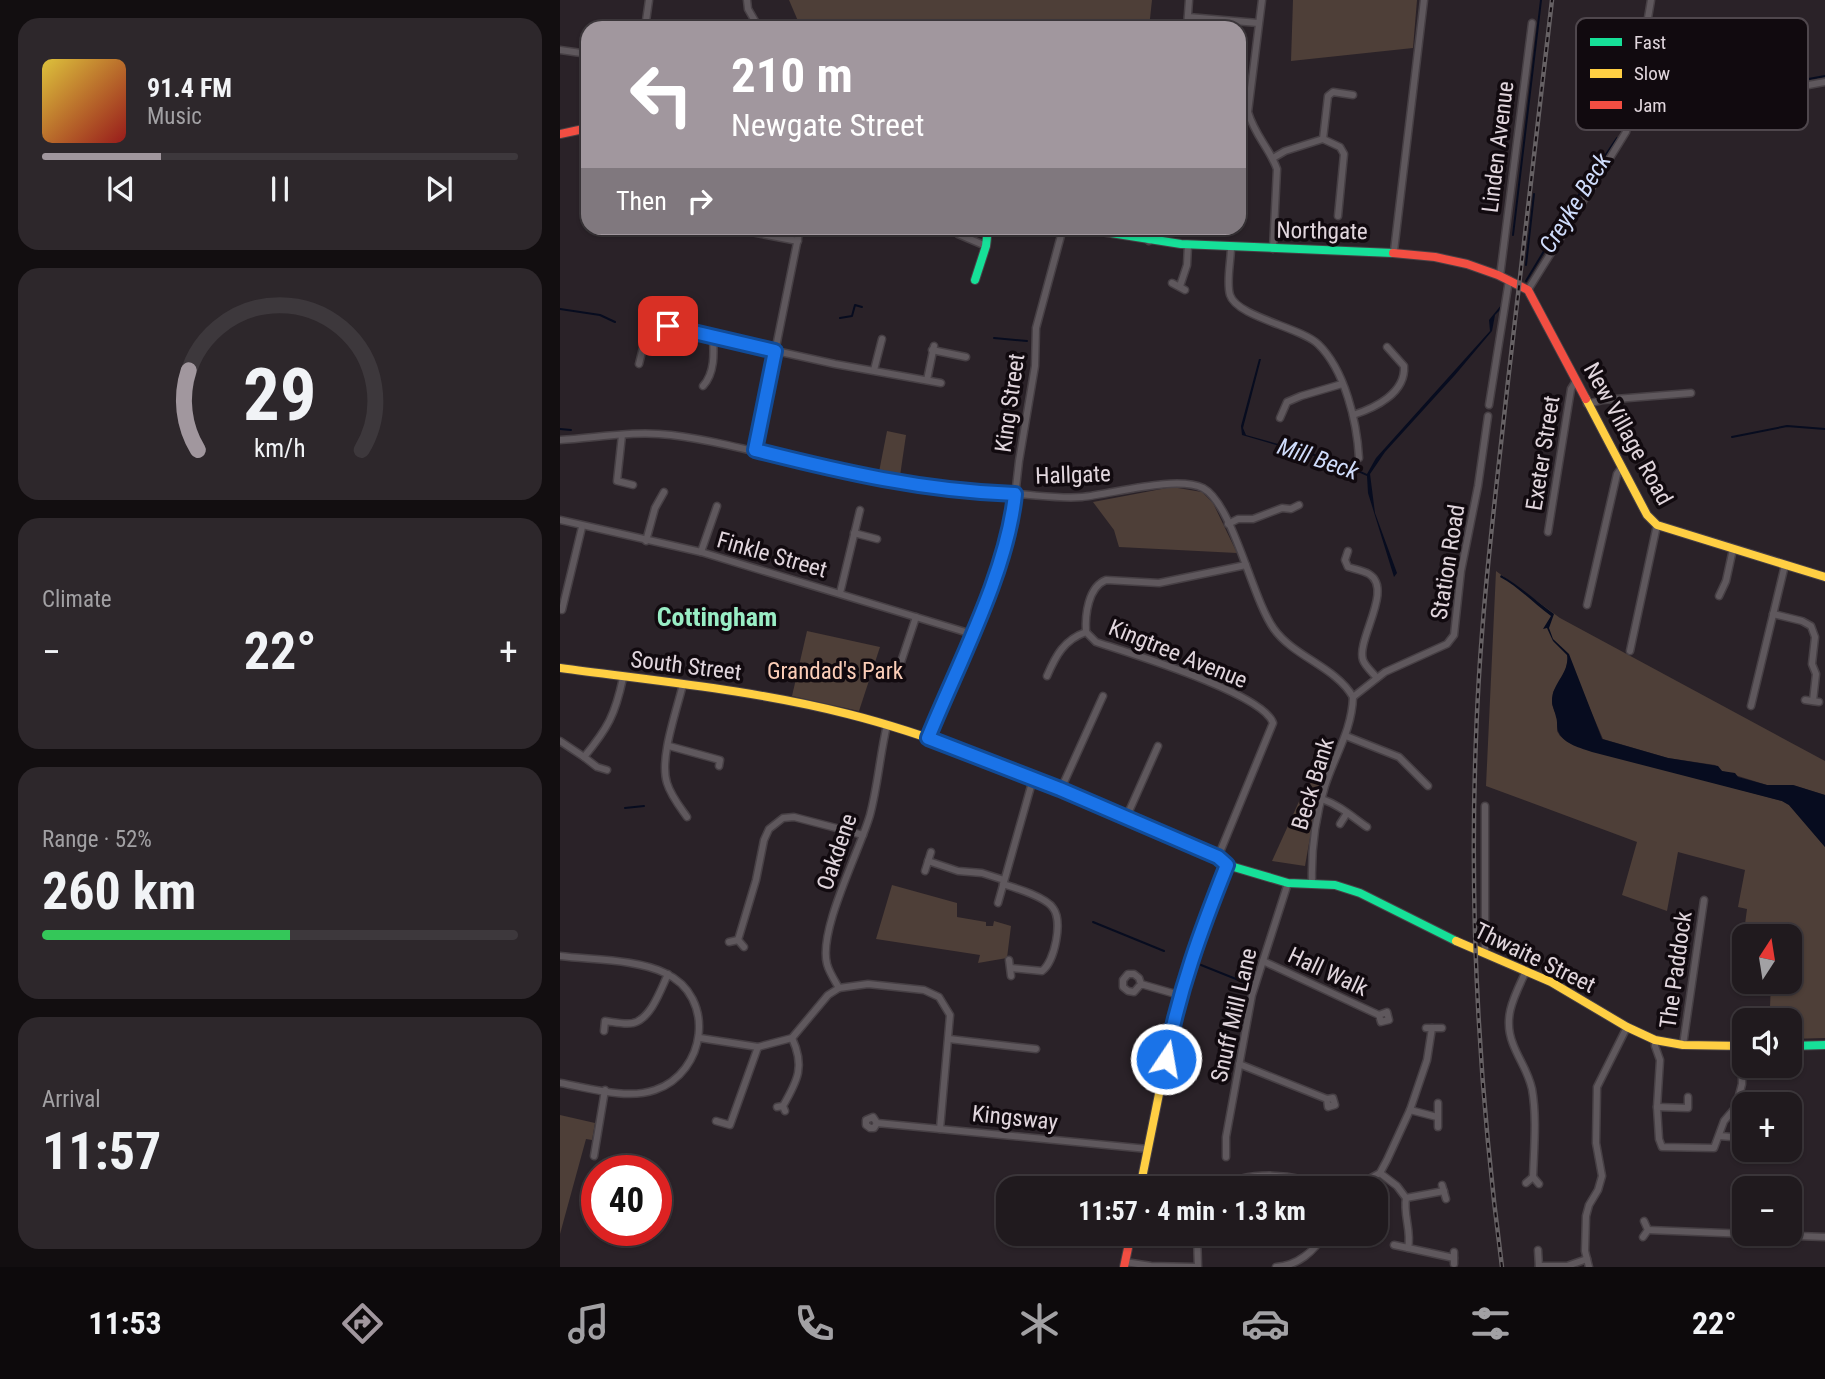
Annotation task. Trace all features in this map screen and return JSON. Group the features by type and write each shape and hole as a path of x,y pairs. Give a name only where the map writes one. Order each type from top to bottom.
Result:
{"street":[{"path":"646,21 649,0"},
{"path":"747,0 748,9 755,21"},
{"path":"1188,21 1189,0"},
{"path":"1262,0 1248,112 1253,130 1273,158 1277,169 1273,249"},
{"path":"1394,251 1424,0"},
{"path":"1646,18 1650,0"},
{"path":"1188,17 1235,21"},
{"path":"1246,22 1258,23"},
{"name":"Linden Avenue","path":"1500,276 1532,23"},
{"path":"560,50 581,53"},
{"path":"1323,139 1328,96 1334,92 1349,92"},
{"path":"560,134 581,130"},
{"path":"1528,290 1626,130"},
{"path":"1273,158 1285,151 1323,139 1340,147 1344,154 1340,212"},
{"path":"766,235 797,241"},
{"path":"755,450 798,235"},
{"path":"960,235 986,246"},
{"path":"975,280 987,235"},
{"name":"King Street","path":"928,738 972,634 1012,523 1035,366 1038,312 1061,235"},
{"name":"Northgate","path":"1117,235 1188,245 1394,251 1470,265 1528,290"},
{"path":"1149,241 1150,235"},
{"path":"1179,286 1187,265 1188,245"},
{"path":"1231,247 1230,296 1238,306 1303,334 1317,343 1329,357 1353,415 1359,459"},
{"path":"1489,405 1509,280"},
{"name":"New Village Road","path":"1528,290 1647,516 1657,525 1825,577"},
{"path":"639,365 649,323 835,364 941,383"},
{"path":"703,386 708,381 712,367 713,336"},
{"path":"874,370 882,339"},
{"path":"1353,415 1381,404 1403,378 1404,366 1388,347"},
{"path":"927,380 933,348 966,357"},
{"path":"1404,366 1413,363"},
{"name":"Exeter Street","path":"1548,532 1571,389 1576,381"},
{"path":"1279,417 1287,402 1342,384"},
{"path":"1587,404 1603,400 1691,393"},
{"name":"Station Road","path":"1353,697 1377,678 1447,644 1454,635 1461,571 1478,486 1488,416"},
{"name":"Hallgate","path":"561,440 668,434 755,450 837,471 930,488 1080,497 1171,483 1203,488 1216,501 1228,524 1274,630 1342,683 1353,697"},
{"path":"622,435 617,481 633,485"},
{"path":"560,449 561,440"},
{"path":"1591,601 1617,474 1622,467"},
{"path":"646,541 654,508 664,492"},
{"path":"1228,524 1238,519 1253,519 1299,505"},
{"path":"701,552 717,506"},
{"path":"1291,509 1294,517"},
{"path":"840,593 860,510"},
{"name":"Finkle Street","path":"560,520 701,552 972,634"},
{"path":"1630,651 1657,525"},
{"path":"562,610 582,527"},
{"path":"854,533 877,539"},
{"path":"1719,596 1726,581 1733,550"},
{"path":"1348,551 1345,560 1348,567 1370,574 1375,580 1374,617 1363,647 1363,660 1377,678"},
{"name":"Kingtree Avenue","path":"1218,857 1273,723 1271,715 1236,693 1096,642 1086,632 1085,619 1094,588 1105,580 1159,583 1246,565"},
{"path":"1751,706 1784,565"},
{"path":"1376,597 1385,598"},
{"path":"1773,614 1811,626 1815,637 1812,664 1816,674 1812,701"},
{"path":"900,668 916,617"},
{"name":"Kingtree Avenue","path":"1047,671 1071,638 1086,632"},
{"name":"South Street","path":"560,668 794,702 887,725 1060,789 1218,857 1227,865"},
{"path":"584,757 614,715 623,678"},
{"path":"683,684 668,746 665,775 667,786 685,808 687,817"},
{"path":"1060,789 1103,696"},
{"name":"Beck Bank","path":"1312,883 1311,853 1315,822 1346,736 1353,697"},
{"name":"Oakdene","path":"839,988 827,966 829,933 843,883 869,816 887,725"},
{"path":"1346,736 1399,757 1428,786"},
{"path":"560,741 584,757 596,771 607,770"},
{"path":"668,746 720,760 719,766"},
{"path":"1126,818 1158,746"},
{"path":"998,903 1033,779"},
{"path":"1322,799 1341,806 1367,827"},
{"path":"1485,806 1485,953"},
{"path":"1340,824 1347,813"},
{"path":"737,940 769,829 783,818 794,817 863,835"},
{"path":"925,871 932,852"},
{"path":"928,861 958,872 982,873 1053,907 1057,943 1048,966 1042,971 1011,972 1009,960"},
{"path":"1142,1176 1179,995 1227,865"},
{"name":"Thwaite Street","path":"1227,865 1288,883 1335,885 1360,893 1551,982 1627,1027 1655,1040 1683,1045 1732,1046"},
{"name":"Snuff Mill Lane","path":"1226,1157 1226,1137 1252,995 1288,883"},
{"name":"The Paddock","path":"1683,1045 1704,900"},
{"path":"729,943 737,940"},
{"path":"737,940 744,947"},
{"path":"560,956 637,965 668,974 688,992 695,1005 700,1038 683,1072 670,1084 652,1091 634,1093 560,1083"},
{"name":"Hall Walk","path":"1263,961 1379,1014"},
{"path":"1526,971 1509,1009 1508,1022 1513,1044 1526,1067 1532,1088 1533,1177 1539,1184"},
{"path":"604,1031 605,1021 628,1024 642,1020 668,974"},
{"path":"700,1038 758,1047 792,1038 828,995 839,988 867,984 924,990 939,997 950,1015 940,1129"},
{"path":"1141,984 1179,995"},
{"path":"1538,1250 1539,1266 1588,1263 1585,1251 1586,1216 1602,1176 1596,1143 1597,1087 1627,1027"},
{"path":"1373,1176 1380,1172 1410,1110 1427,1060 1429,1028 1442,1028"},
{"path":"782,1108 797,1082 799,1073 799,1054 792,1038"},
{"path":"949,1039 1036,1049"},
{"path":"1655,1040 1660,1060 1657,1107 1662,1147 1714,1148 1724,1121 1735,1107 1742,1078"},
{"path":"1802,1046 1825,1045"},
{"path":"716,1121 730,1125 758,1047"},
{"path":"1240,1064 1326,1099"},
{"path":"594,1155 605,1090"},
{"path":"1657,1107 1688,1108 1688,1097"},
{"path":"1438,1103 1438,1127"},
{"path":"1410,1110 1437,1117"},
{"name":"Kingsway","path":"877,1123 1148,1149"},
{"path":"1719,1136 1732,1137"},
{"path":"1380,1172 1397,1186 1406,1198 1404,1207 1410,1242 1408,1248"},
{"path":"1526,1183 1533,1177"},
{"path":"1406,1198 1444,1192"},
{"path":"1644,1221 1646,1234 1825,1237"},
{"path":"1394,1245 1454,1258"},
{"path":"1129,1246 1125,1264 1196,1267 1197,1246"},
{"path":"1276,1267 1283,1267 1306,1256 1316,1246"}],"green space":[{"path":"789,0 1152,0 1150,21 798,21"},
{"path":"1293,0 1417,0 1413,48 1291,61"},
{"path":"887,431 906,435 900,476 879,472"},
{"path":"1172,487 1202,492 1213,503 1237,553 1119,547 1114,530 1093,502"},
{"path":"1496,571 1560,618 1825,761 1825,795 1793,785 1767,785 1722,771 1715,765 1668,758 1603,739 1568,658 1565,673 1553,692 1552,704 1557,718 1557,731 1572,744 1782,801 1789,805 1825,847 1825,1038 1802,1039 1802,1008 1770,1007 1771,994 1802,994 1802,924 1745,924 1747,909 1738,907 1745,870 1678,852 1667,911 1622,895 1637,842 1486,786"},
{"name":"Grandad's Park","path":"807,631 880,647 859,711 792,696"},
{"path":"1316,780 1320,781 1305,866 1272,861 1306,786"},
{"path":"892,885 957,903 957,917 986,922 986,926 993,926 994,921 1011,926 1007,958 978,963 980,955 876,939"},
{"path":"560,1115 595,1123 592,1140 586,1139 560,1234"}],"water":[{"path":"1502,304 1503,307 1495,315 1492,331 1385,452 1370,474 1375,513 1397,573 1394,577 1368,493 1367,476 1335,462 1242,435 1241,426 1259,359 1243,428 1246,435 1336,460 1367,474 1376,458 1490,331 1489,320"},
{"path":"1501,575 1554,614 1549,628 1553,639 1569,654 1602,739 1668,758 1718,766 1722,771 1767,785 1793,785 1825,795 1825,847 1789,805 1782,801 1592,752 1561,737 1552,701 1566,667 1567,655 1553,641 1547,628 1543,629 1551,616 1500,577"}],"waterway":[{"path":"1513,235 1541,0"},
{"path":"1808,79 1825,76"},
{"name":"Creyke Beck","path":"1526,281 1617,138"},
{"path":"1526,265 1534,194"},
{"path":"840,318 852,316 855,305 862,307"},
{"path":"560,309 600,315 615,322"},
{"path":"994,338 1027,341"},
{"path":"1732,437 1787,426 1825,429"},
{"path":"560,429 571,430"},
{"path":"625,808 644,806"},
{"path":"1093,922 1164,951"},
{"path":"1201,965 1246,983"}],"railway":[{"path":"1502,1267 1487,1135 1478,1003 1474,871 1476,738 1489,559 1552,0"}],"traffic: fast":[{"path":"975,280 987,235"},
{"path":"1124,235 1181,244 1393,253"},
{"path":"1088,801 1218,857 1227,865 1288,883 1335,885 1360,893 1456,941"},
{"path":"1802,1046 1825,1045"}],"traffic: slow":[{"path":"1586,399 1647,515 1657,525 1825,577"},
{"path":"560,668 741,692 848,714 940,742 1088,801"},
{"path":"1142,1176 1179,995 1227,865"},
{"path":"1456,941 1551,982 1627,1027 1655,1040 1683,1045 1732,1046"}],"traffic: jam":[{"path":"560,134 581,130"},
{"path":"1393,253 1435,257 1467,264 1528,290 1586,399"},
{"path":"1124,1267 1128,1246"}],"district":[{"name":"Cottingham","path":"717,617"}],"route":[{"path":"668,326 775,351 755,450 877,480 974,493 1015,494 1012,523 984,605 928,738 1060,789 1218,857 1227,865 1179,995 1166,1059"}],"water label":[{"name":"Mill Beck","path":"1318,459"}]}
